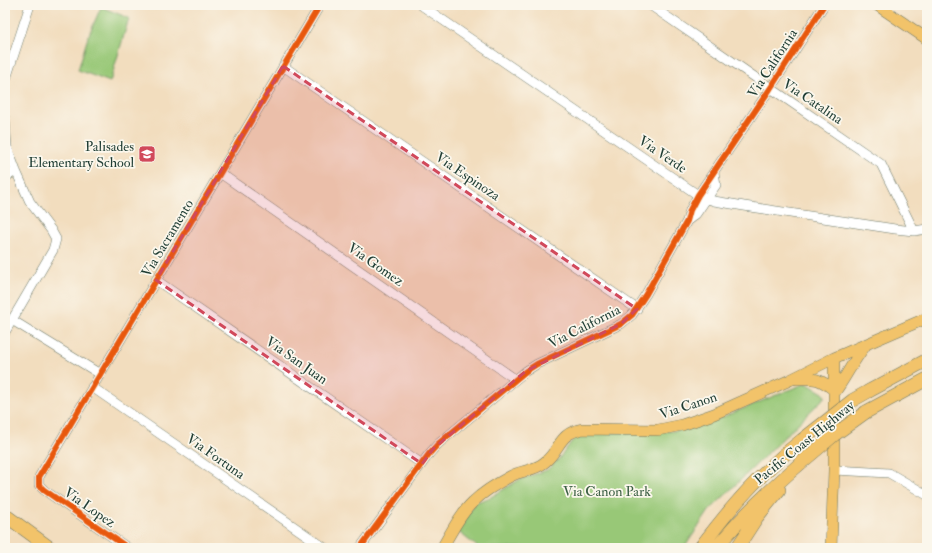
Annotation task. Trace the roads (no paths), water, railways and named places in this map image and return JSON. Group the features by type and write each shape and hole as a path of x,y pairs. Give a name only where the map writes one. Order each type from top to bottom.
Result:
{"highway":[{"name":"Pacific Coast Highway","path":"700,548 745,492 779,458 853,400 927,360"},
{"name":"Pacific Coast Highway","path":"716,548 745,513 773,486 834,435 866,412 927,379"},
{"path":"737,548 757,517 802,462"},
{"path":"5,515 50,548"},
{"path":"25,530 56,548"}],"main road":[{"path":"877,5 927,39"},
{"name":"Via Canon","path":"442,548 472,502 491,488 513,475 536,468 546,462 566,435 574,431 583,429 658,430 714,414 790,380 834,358 927,318"},
{"path":"835,391 866,344"},
{"path":"831,548 834,470 834,358"},
{"path":"790,380 813,378 826,383 835,391"}],"street":[{"path":"5,82 30,5"},
{"name":"Via Sacramento","path":"39,485 39,477 320,5"},
{"name":"Via Verde","path":"421,5 703,197 714,201 744,206 896,229 914,231 927,229"},
{"name":"Via Catalina","path":"650,5 881,164 914,231"},
{"name":"Via California","path":"360,548 438,444 515,379 537,364 621,324 637,309 688,221 696,214 703,197 716,185 714,172 824,5"},
{"name":"Via Espinoza","path":"283,66 637,309"},
{"path":"5,119 7,147 16,171 30,202 56,239 53,250 5,332"},
{"path":"5,177 16,171"},
{"name":"Via Gomez","path":"220,173 515,379"},
{"name":"Via San Juan","path":"156,280 422,464"},
{"path":"12,320 100,374"},
{"name":"Via Fortuna","path":"92,387 325,548"},
{"path":"834,470 889,473 927,495"},
{"name":"Via Lopez","path":"39,485 128,548"}],"place":[{"name":"Palisades Elementary School","path":"147,154"}],"park label":[{"name":"Via Canon Park","path":"607,491"}]}
